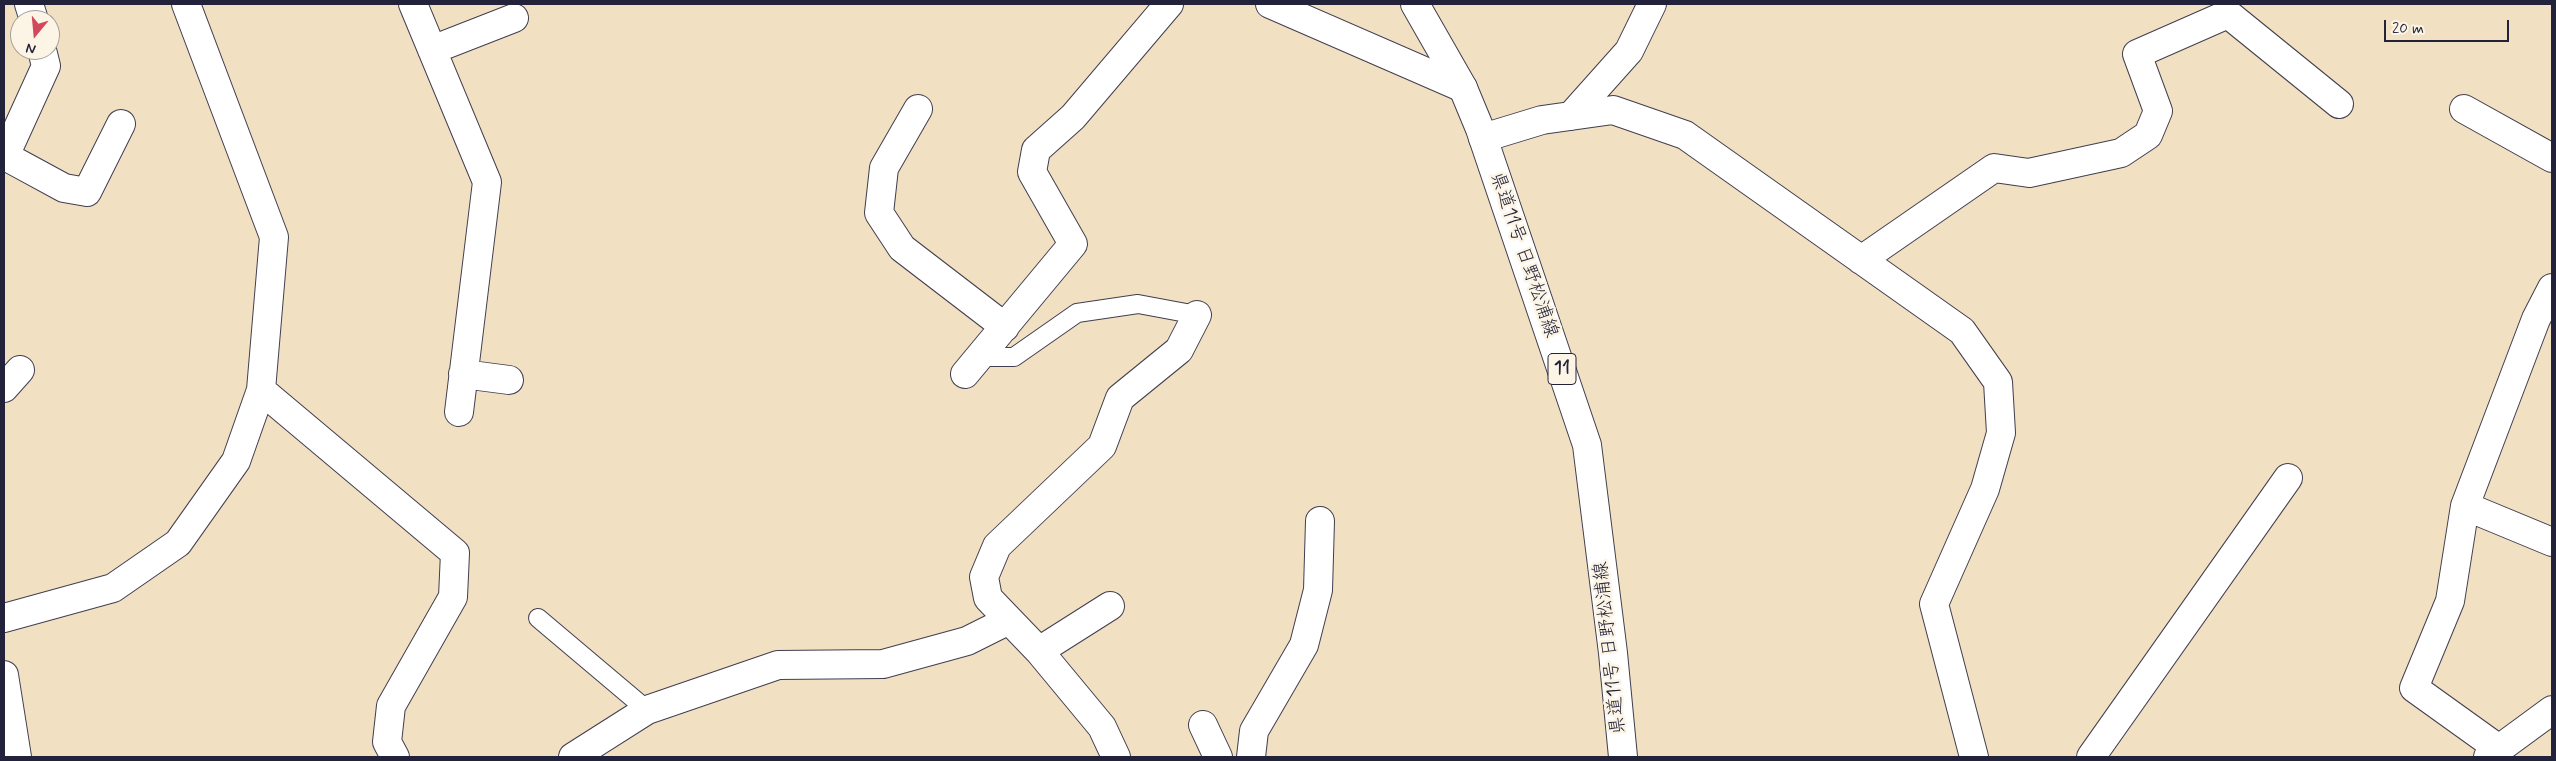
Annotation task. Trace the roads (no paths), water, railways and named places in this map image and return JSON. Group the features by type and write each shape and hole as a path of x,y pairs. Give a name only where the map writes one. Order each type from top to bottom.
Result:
{"street":[{"path":"4,618 113,588 178,543 236,461 262,390 274,237 186,4"},
{"path":"413,4 487,182 459,412"},
{"path":"973,365 1073,244 1032,172 1036,150 1073,117 1169,4"},
{"path":"1270,4 1463,88"},
{"name":"県道11号 日野松浦線","path":"1415,4 1463,88 1483,138 1587,444 1613,652 1623,757"},
{"path":"1571,116 1629,51 1652,4"},
{"path":"1860,260 1994,168 2029,172 2121,153 2148,135 2158,111 2137,54 2228,14 2339,104"},
{"path":"432,50 514,18"},
{"path":"44,60 46,66 4,156 64,188 87,192 121,124"},
{"path":"918,109 884,168 879,214 902,248 1005,327"},
{"path":"2464,109 2552,158"},
{"path":"1483,138 1542,120 1613,110 1685,135 1962,332 1998,382 2001,433 1988,480 1934,604 1974,757"},
{"path":"2551,713 2493,753 2414,688 2450,601 2465,506 2536,319 2552,288"},
{"path":"1116,757 1102,726 1038,651 988,598 984,577 997,546 1102,446 1120,398 1179,350 1197,315"},
{"path":"464,374 508,380"},
{"path":"262,390 455,553 453,597 391,706 387,742 395,757"},
{"path":"2091,757 2288,478"},
{"path":"2465,506 2552,542"},
{"path":"1251,757 1254,731 1304,645 1318,590 1320,521"},
{"path":"1038,651 1110,606"},
{"path":"573,757 647,710 778,665 883,664 967,641 1009,620"},
{"path":"4,675 17,757"},
{"path":"1203,726 1218,757"}],"lane":[{"path":"973,365 1014,358 1077,314 1138,304 1197,315"},
{"path":"538,618 647,710"}]}
